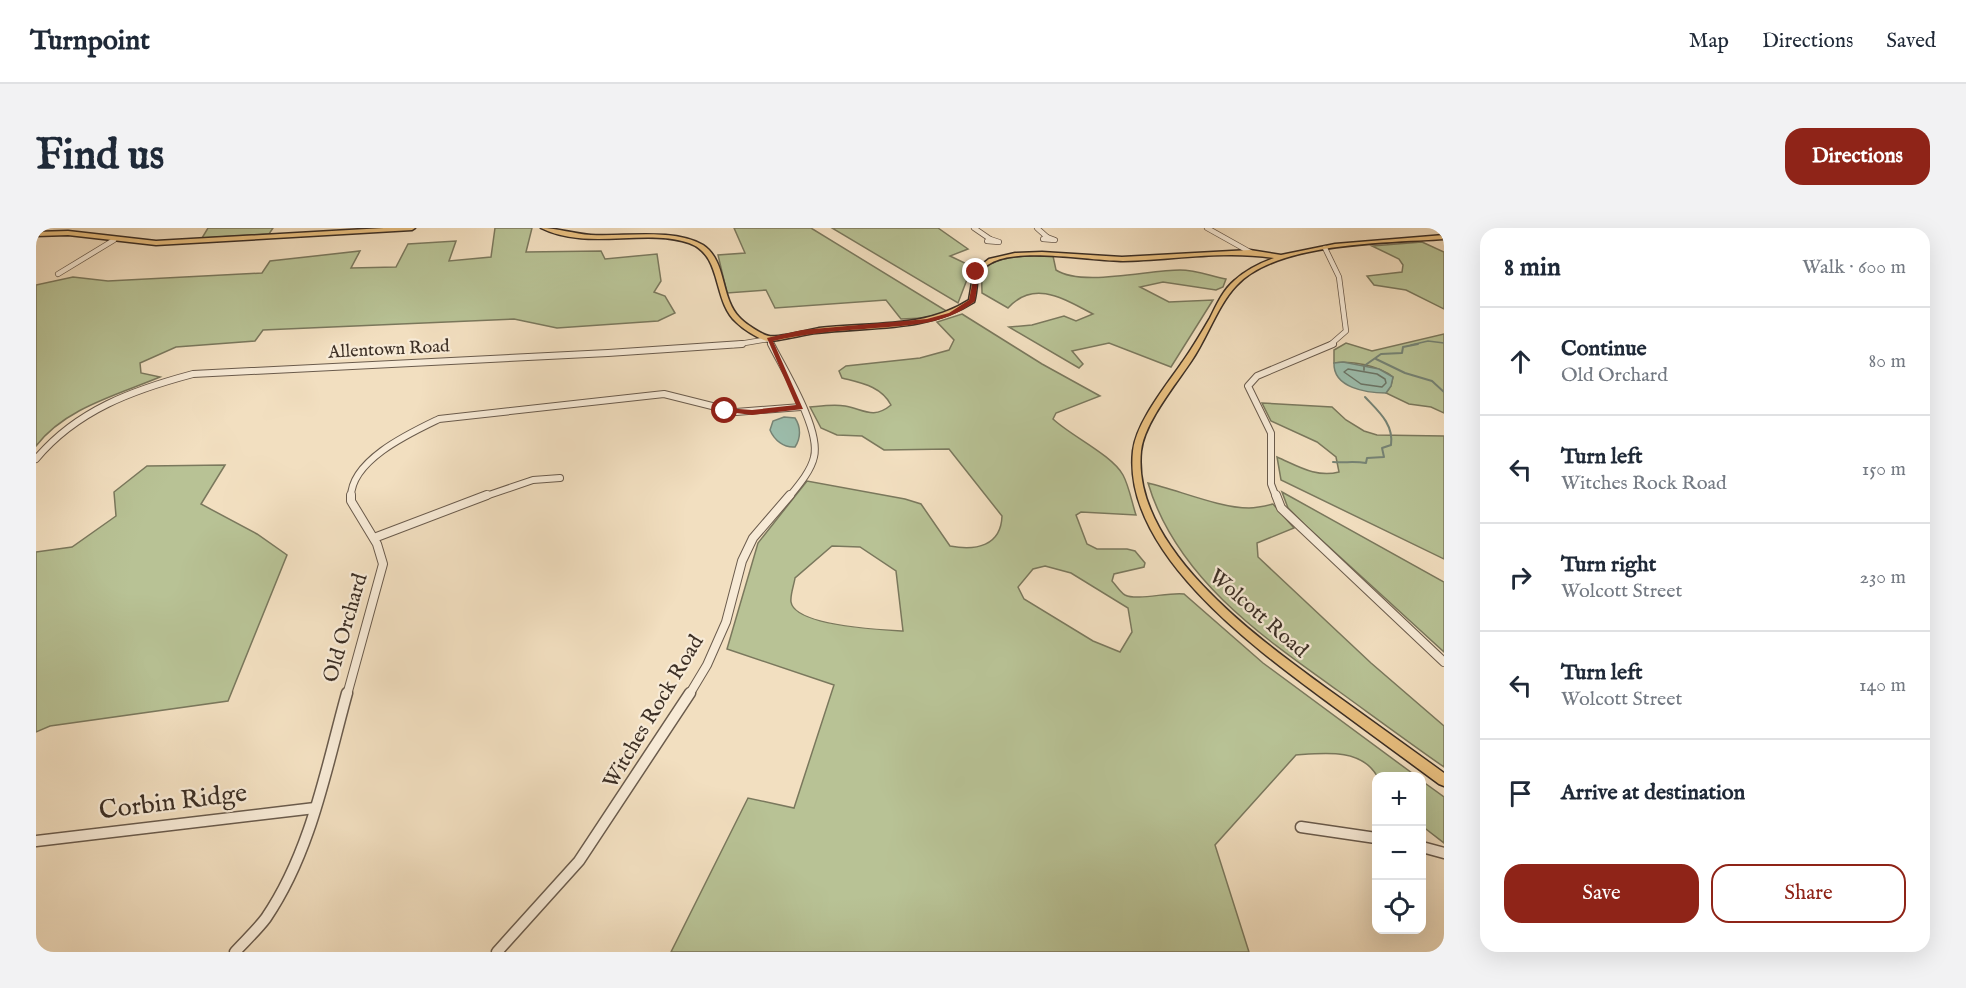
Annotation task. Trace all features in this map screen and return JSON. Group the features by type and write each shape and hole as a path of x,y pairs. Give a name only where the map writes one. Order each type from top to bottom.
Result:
{"main road":[{"path":"36,234 68,233 114,240 164,243 412,228"},
{"path":"544,228 592,237 664,237 687,240 701,246 711,255 725,302 735,317 769,339 802,332 928,321 951,314 972,301 976,272 982,266 1002,257 1042,254 1122,259 1250,252 1281,257 1325,248 1444,237"},
{"name":"Wolcott Road","path":"1281,257 1251,270 1226,294 1141,436 1135,468 1138,488 1154,526 1165,544 1190,579 1216,605 1263,647 1444,780"}],"street":[{"path":"974,228 990,239"},
{"path":"1037,228 1047,237"},
{"path":"1207,228 1250,252"},
{"path":"58,274 114,240"},
{"path":"1325,248 1331,255 1342,291 1346,331 1332,344 1257,376 1248,386 1270,433 1271,484 1281,508 1444,662"},
{"name":"Witches Rock Road","path":"497,952 579,861 633,784 707,665 726,622 742,561 753,538 798,486 814,457 814,431 769,339"},
{"name":"Allentown Road","path":"36,459 53,437 72,422 166,381 193,374 597,354 733,345 769,339"},
{"name":"Old Orchard","path":"235,952 265,919 288,881 315,808 383,564 381,552 374,538 351,501 351,487 355,476 405,435 439,419 664,394 689,398 725,411 801,407"},
{"path":"374,538 514,485 533,480 560,478"},
{"name":"Corbin Ridge","path":"36,841 315,808"},
{"path":"1301,827 1372,836"},
{"path":"1426,848 1444,853"}],"shaded area":[{"path":"208,228 273,228 269,234 202,238"},
{"path":"495,228 532,228 526,252 601,251 605,259 657,254 661,281 654,292 665,296 675,313 658,321 557,328 514,319 263,330 255,341 176,347 140,363 141,373 160,377 77,412 48,433 36,446 36,285 73,277 108,281 262,273 270,261 360,251 351,268 396,267 408,244 456,241 449,261 491,257"},
{"path":"734,228 811,228 948,312 923,318 901,319 886,300 775,308 766,290 727,293 718,255 745,253"},
{"path":"832,228 938,228 968,249 950,256 969,265 971,269 958,303"},
{"path":"1422,242 1444,252 1444,309 1406,290 1374,285 1367,276 1402,272 1403,265 1399,259 1372,246"},
{"path":"1053,256 1056,270 1067,275 1082,277 1180,270 1226,279 1223,287 1216,290 1163,282 1140,287 1169,302 1213,300 1171,367 1109,343 1072,351 1083,364 1079,368 1009,327 1032,325 1064,316 1076,321 1093,314 1049,294 1028,295 1018,299 1008,308 982,293 982,274 990,264 1002,259"},
{"path":"962,314 1042,364 1100,396 1056,413 1053,419 1110,460 1123,475 1129,489 1136,515 1081,512 1076,515 1087,544 1097,549 1135,551 1145,563 1144,567 1114,574 1112,581 1121,592 1130,597 1184,594 1263,663 1411,772 1374,772 1362,761 1341,754 1296,755 1215,845 1249,952 671,952 748,798 794,808 834,685 727,649 758,543 807,481 921,504 950,546 978,547 992,540 1001,526 1002,516 949,449 884,450 862,436 837,435 821,428 810,407 841,405 873,413 879,412 891,405 882,393 870,386 842,378 839,371 846,366 920,358 949,350 954,340 937,322","holes":["832,546 860,547 896,571 903,631 823,621 808,617 796,610 791,602 795,578","1045,566 1071,573 1128,608 1132,632 1120,652 1093,641 1024,599 1018,587 1033,569"]},
{"path":"1444,334 1444,413 1431,407 1409,404 1386,393 1393,377 1387,373 1357,363 1334,363 1334,350 1346,343 1372,351"},
{"path":"1262,403 1332,407 1346,420 1364,431 1377,435 1444,436 1444,559 1281,480 1277,457 1307,470 1331,473 1339,472 1336,457 1317,442 1271,421"},
{"path":"225,465 201,504 257,534 287,555 228,701 50,726 36,732 36,552 72,547 116,516 114,492 147,466"},
{"path":"1148,483 1212,502 1238,507 1255,508 1273,504 1294,528 1257,543 1258,557 1371,663 1444,726 1444,767 1279,648 1224,602 1200,576 1179,547 1161,517"},
{"path":"1282,492 1444,582 1444,652 1304,524 1288,508"},
{"path":"1426,784 1444,797 1444,843 1426,829"}],"water":[{"path":"1343,362 1379,369 1393,377 1391,386 1386,393 1352,387 1339,378 1335,371 1334,363"},
{"path":"784,417 795,418 798,425 799,436 795,447 780,443 770,430 773,421"}],"waterway":[{"path":"1411,345 1428,341 1444,343"},
{"path":"1364,370 1364,366 1381,354 1402,353 1403,347 1418,344"},
{"path":"1376,359 1405,373 1432,381 1444,392"},
{"path":"1333,462 1366,463 1367,458 1384,457 1382,448 1391,445 1388,424 1365,397"}],"route":[{"path":"725,411 752,412 801,407 769,339 802,332 928,321 951,314 972,301 976,272"}]}
